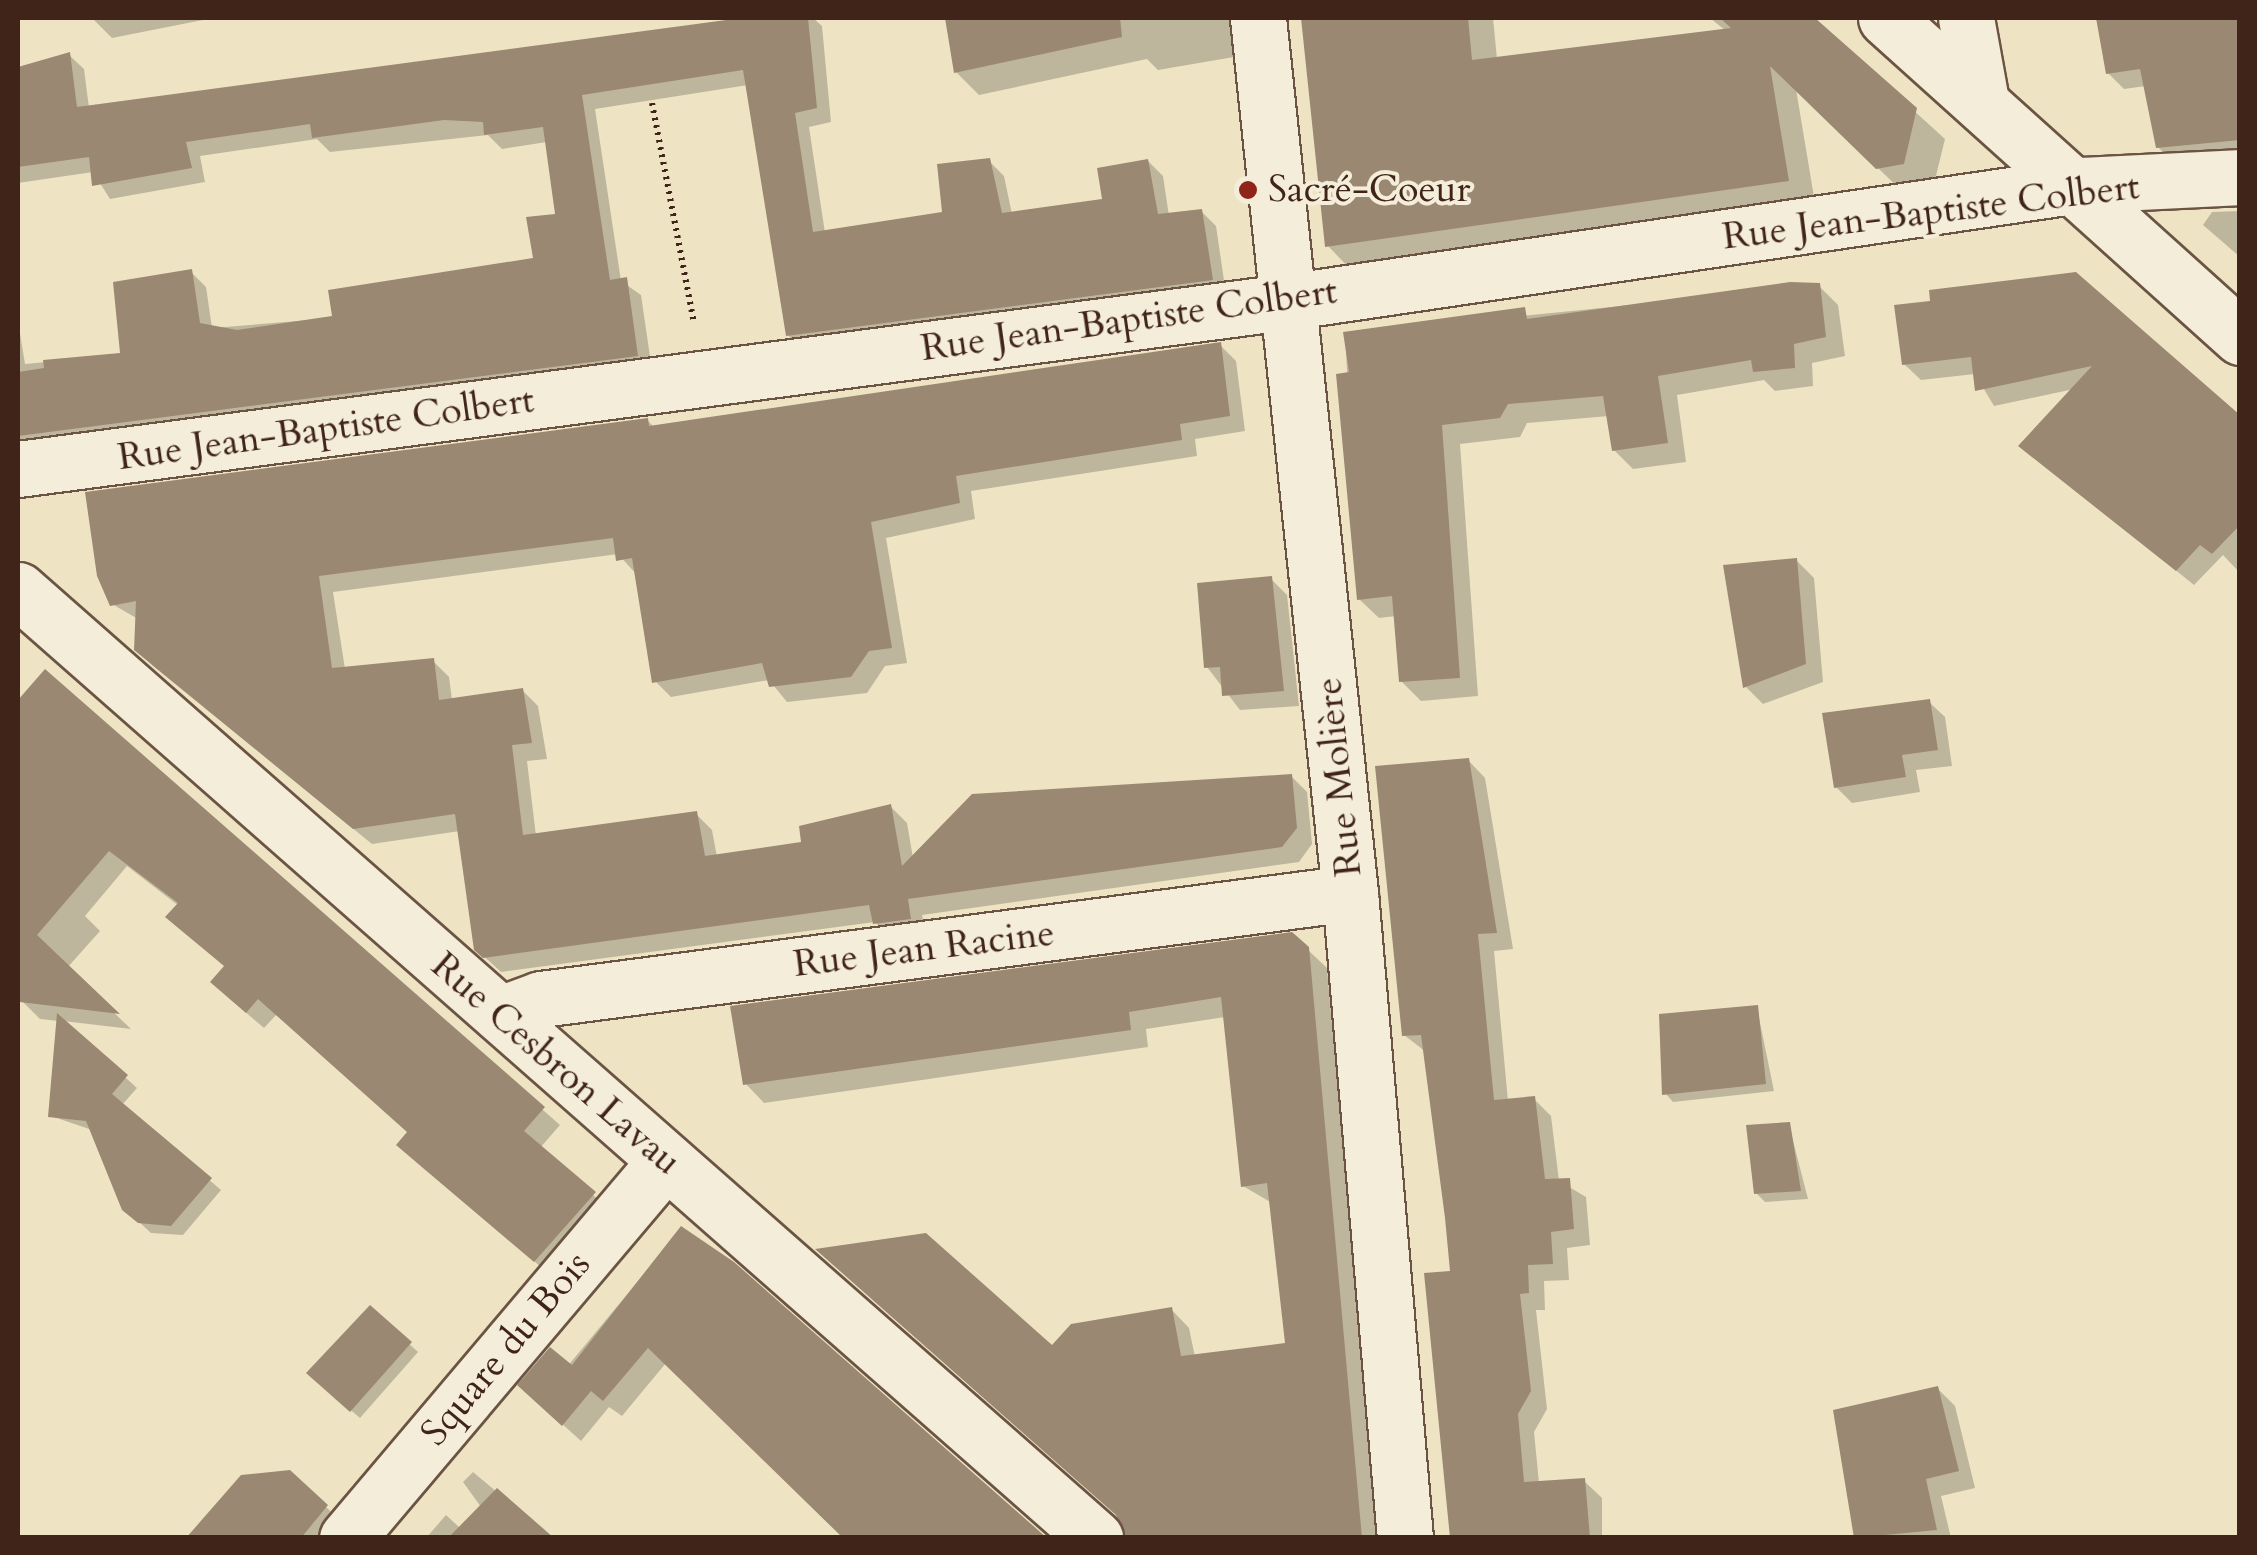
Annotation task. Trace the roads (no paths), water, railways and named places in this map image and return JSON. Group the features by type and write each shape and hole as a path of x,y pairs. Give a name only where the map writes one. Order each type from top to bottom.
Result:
{"street":[{"name":"Rue Molière","path":"1258,18 1292,301 1350,893 1405,1538"},
{"path":"1966,18 1981,101"},
{"path":"1896,20 2240,337"},
{"name":"Rue Jean-Baptiste Colbert","path":"18,469 1292,301 2079,185 2240,178"},
{"name":"Rue Cesbron Lavau","path":"18,590 1095,1538"},
{"name":"Rue Jean Racine","path":"500,1014 541,999 1350,893"},
{"name":"Square du Bois","path":"347,1538 666,1160"}],"place":[{"name":"Sacré-Coeur","path":"1248,190"}]}
